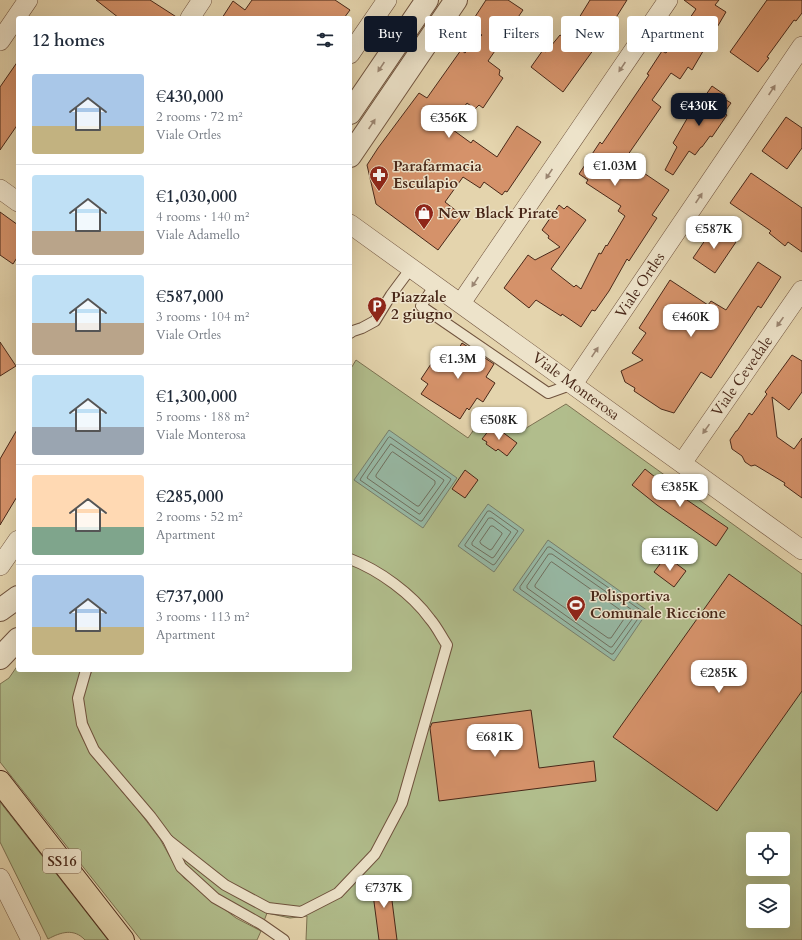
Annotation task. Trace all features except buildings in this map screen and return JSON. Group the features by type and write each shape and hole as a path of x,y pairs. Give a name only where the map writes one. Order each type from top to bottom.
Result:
{"main road":[{"name":"SS16","path":"0,782 123,940"}],"street":[{"path":"17,16 28,0"},
{"path":"352,51 387,0"},
{"path":"352,110 427,0"},
{"path":"352,153 456,0"},
{"path":"461,303 668,0"},
{"path":"0,41 16,18"},
{"name":"Viale Ortles","path":"573,384 802,46"},
{"path":"0,189 16,201"},
{"name":"Viale Monterosa","path":"352,225 682,463 799,541"},
{"name":"Viale Cevedale","path":"682,463 802,290"},
{"path":"0,566 16,543"},
{"path":"0,610 16,598"},
{"path":"0,658 16,640"},
{"path":"0,878 31,940"}],"lane":[{"path":"352,332 375,321 391,295 411,268"},
{"path":"435,285 421,306 548,393 573,384"},
{"path":"168,840 225,885 268,908 301,912 338,893 375,854 402,803 447,645 430,619 411,597 382,576 352,560"},
{"path":"85,672 78,698 82,724 94,750 168,840 181,867 215,898 261,924 284,940"}],"shaded area":[{"name":"Polisportiva Comunale Riccione","path":"356,360 468,438 487,411 518,433 566,404 802,574 802,940 306,940 307,916 290,918 267,913 264,921 219,897 182,862 103,755 89,729 83,695 91,672 352,672 352,367"},
{"path":"16,668 16,672 82,672 75,710 79,731 91,755 138,810 160,839 184,878 236,918 261,931 257,940 141,940 0,762 0,684 9,678"},
{"path":"0,802 108,940 85,940 81,936 67,932 48,939 0,842"}],"water":[{"path":"389,430 457,478 423,528 354,480"},
{"path":"488,504 524,530 494,572 458,546"},
{"path":"548,540 648,611 614,661 513,590"}],"place":[{"name":"Parafarmacia Esculapio","path":"379,192"},
{"name":"New Black Pirate","path":"424,230"},
{"name":"Piazzale 2 giugno","path":"377,323"},
{"name":"Polisportiva Comunale Riccione","path":"576,622"}]}
